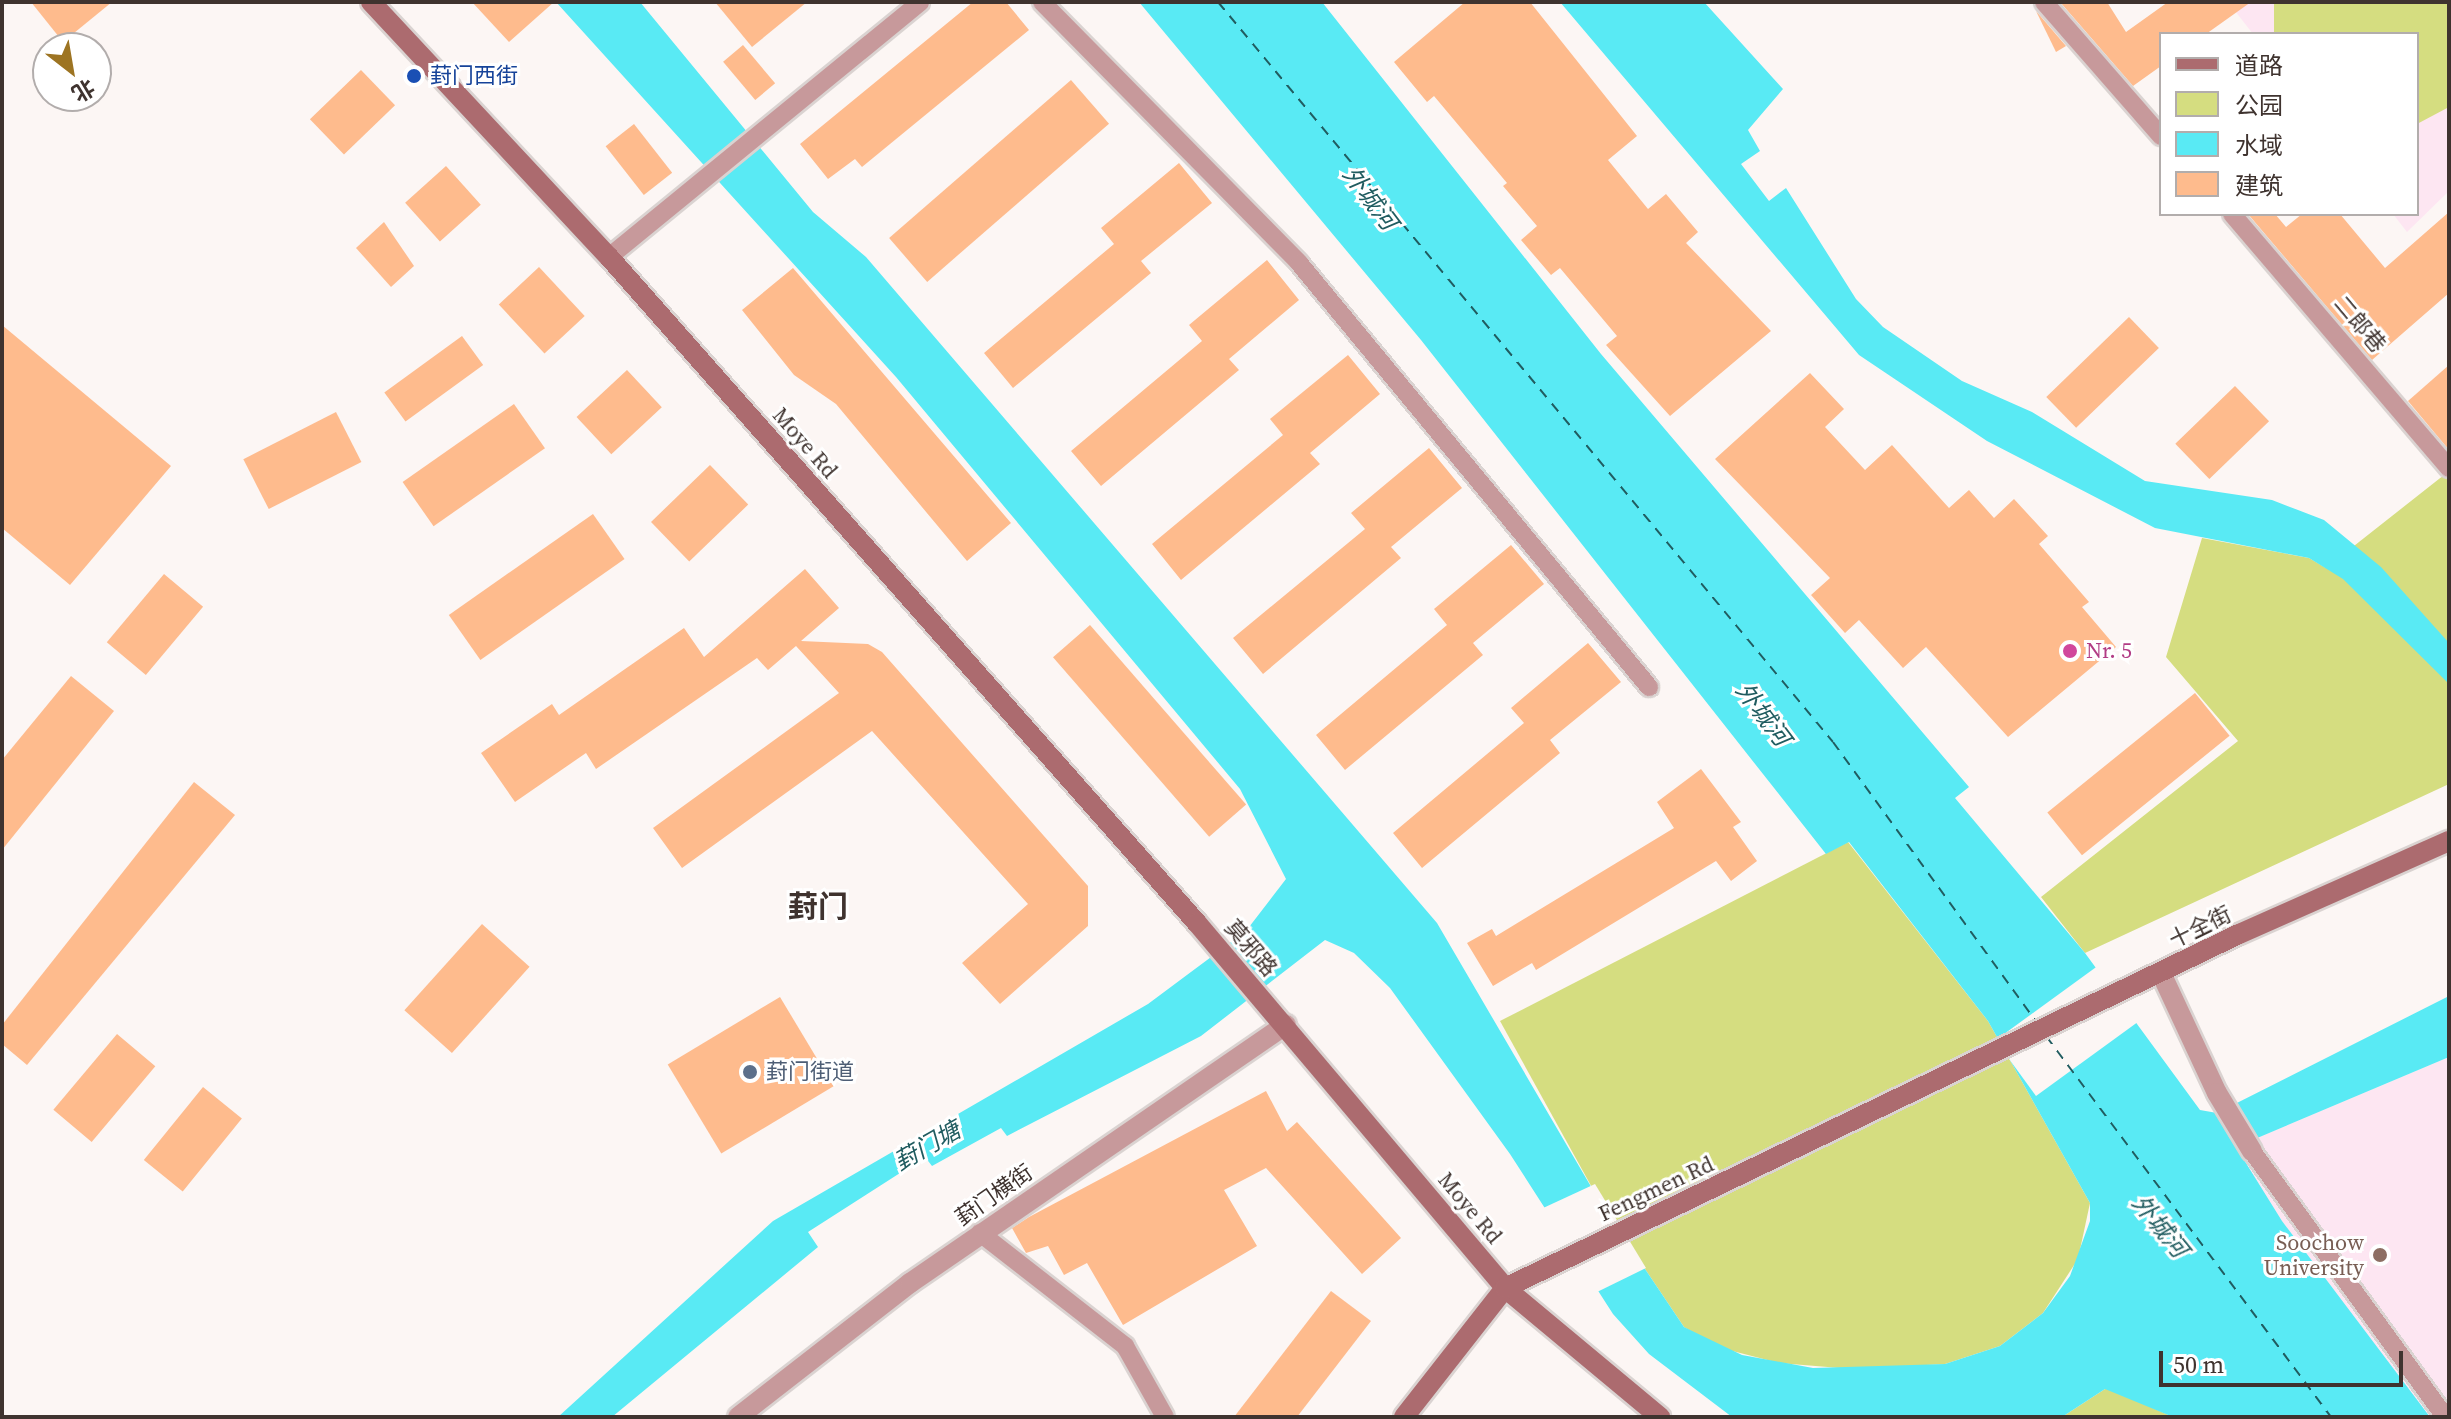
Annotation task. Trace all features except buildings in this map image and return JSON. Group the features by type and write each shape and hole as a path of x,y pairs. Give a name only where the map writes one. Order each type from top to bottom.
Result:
{"main road":[{"name":"Moye Rd","path":"371,2 609,257 1197,923"},
{"name":"十全街","path":"1977,1065 2152,978 2449,841"},
{"name":"莫邪路","path":"1197,923 1268,1005"},
{"name":"Moye Rd","path":"1268,1005 1505,1288 1660,1417"},
{"name":"Fengmen Rd","path":"1404,1417 1505,1288 1977,1065"}],"street":[{"path":"2152,978 2252,1151"},
{"name":"葑门横街","path":"738,1417 980,1233 1286,1025"}],"lane":[{"path":"609,257 920,2"},
{"path":"1042,2 1299,263 1649,687"},
{"path":"2044,2 2159,134"},
{"name":"二郎巷","path":"2234,216 2449,468"},
{"path":"2252,1151 2445,1417"},
{"path":"980,1233 1125,1346 1165,1417"}],"shaded area":[{"path":"2228,2 2449,2 2449,191 2407,232 2395,216 2419,216 2419,32 2251,32"},
{"name":"Soochow University","path":"2449,1057 2449,1417 2430,1417 2282,1221 2236,1147"}],"green space":[{"path":"2274,2 2449,2 2449,107 2419,123 2419,32 2274,32"},
{"path":"2444,475 2449,482 2449,784 2085,953 2041,897 2238,741 2166,657 2202,538 2309,558 2326,568"},
{"path":"1848,842 1988,1021 2090,1203 2078,1259 2043,1313 2000,1346 1945,1364 1852,1369 1779,1363 1717,1347 1684,1327 1600,1202 1500,1021"},
{"path":"2105,1389 2110,1389 2173,1417 2062,1417"}],"water":[{"path":"556,2 640,2 813,212 866,257 1437,923 1600,1202 1684,1327 1742,1355 1813,1368 1945,1364 2000,1346 2043,1313 2070,1276 2090,1221 2090,1203 1988,1021 1849,842 1826,854 1421,340 1139,2 1322,2 1601,354 1969,787 1955,798 2085,953 2200,1110 2217,1113 2449,996 2449,1057 2236,1147 2282,1221 2430,1417 2173,1417 2105,1389 2062,1417 1732,1417 1649,1354 1613,1314 1510,1154 1390,988 1354,953 1325,940 1201,1036 1007,1136 1001,1128 932,1166 925,1157 808,1232 818,1247 612,1417 558,1417 773,1221 1148,1004 1246,931 1286,879 1240,789 896,377"},
{"path":"1560,2 1704,2 1783,89 1748,130 1760,151 1741,164 1769,201 1786,188 1856,299 1883,327 1962,381 2032,412 2145,481 2272,500 2324,520 2381,567 2449,643 2449,684 2343,579 2309,558 2155,528 1987,441 1859,355"}],"pier":[{"path":"2099,965 2140,1021 2036,1096 1995,1040"},
{"path":"1595,1184 1646,1268 1595,1293 1541,1209"}],"ferry route":[{"path":"1218,2 1833,742 2036,1021"},
{"path":"2046,1036 2331,1417"}],"place":[{"name":"葑门西街","path":"414,76"},
{"name":"Nr. 5","path":"2070,651"},
{"name":"葑门街道","path":"750,1072"},
{"name":"Soochow University","path":"2380,1255"}],"district":[{"name":"葑门","path":"818,907"}],"water label":[{"name":"外城河","path":"1370,198"},
{"name":"外城河","path":"1763,714"},
{"name":"葑门塘","path":"927,1146"},
{"name":"外城河","path":"2160,1226"}]}
